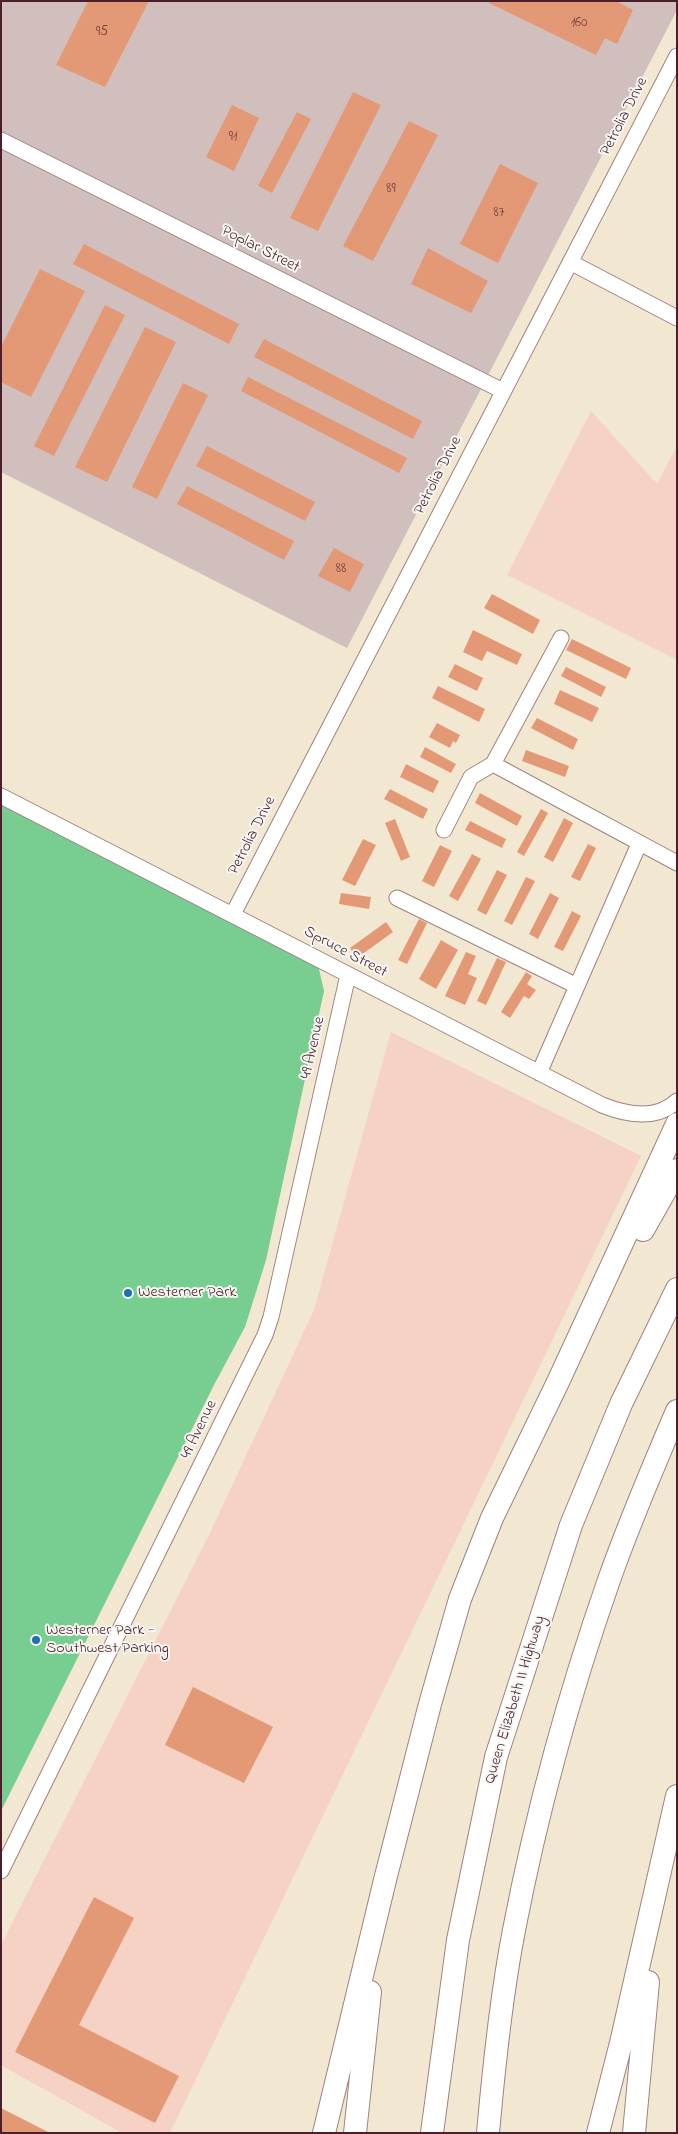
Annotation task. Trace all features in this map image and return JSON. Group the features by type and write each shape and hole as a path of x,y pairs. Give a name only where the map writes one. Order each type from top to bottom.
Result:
{"highway":[{"path":"324,2133 385,1880 430,1704 460,1599 492,1518 558,1382 677,1124"},
{"path":"558,1382 677,1170"},
{"name":"Queen Elizabeth II Highway","path":"432,2133 458,1940 496,1757 571,1525 621,1404 677,1289"},
{"path":"488,2133 494,2056 514,1931 545,1790 574,1686 610,1578 677,1411"},
{"path":"598,2133 605,2111 677,1796"},
{"path":"634,2133 646,1993 669,1837"},
{"path":"355,2133 385,1880"}],"street":[{"name":"Petrolia Drive","path":"233,914 677,56"},
{"name":"Poplar Street","path":"1,140 503,391"},
{"path":"570,262 677,318"},
{"path":"444,830 471,777 493,764 562,638"},
{"path":"493,764 677,863"},
{"name":"Spruce Street","path":"1,796 602,1105 618,1112 649,1115 670,1108 677,1101"},
{"path":"539,1073 639,844"},
{"path":"397,898 576,986"},
{"name":"49 Avenue","path":"1,1871 265,1336 271,1317 348,975"}],"shaded area":[{"path":"1,1 677,1 677,10 347,648 1,472"},
{"path":"591,411 657,484 677,446 677,660 507,575"},
{"path":"391,1032 641,1156 170,2133 122,2133 1,2065 1,1945 209,1535 314,1310"}],"green space":[{"name":"Westerner Park","path":"1,805 318,965 324,991 266,1260 245,1327 215,1383 1,1811"}],"building":[{"path":"88,1 149,1 105,87 56,65"},
{"path":"490,1 616,1 633,10 617,44 605,38 596,55 489,3"},
{"path":"353,92 381,105 318,231 290,218"},
{"path":"232,105 259,118 234,171 206,157"},
{"path":"297,112 311,119 272,193 258,186"},
{"path":"409,121 438,135 373,261 343,246"},
{"path":"500,164 538,183 498,263 460,244"},
{"path":"84,244 239,324 229,344 73,264"},
{"path":"428,248 488,281 471,313 411,284"},
{"path":"40,269 85,291 31,397 1,382 1,347"},
{"path":"105,305 125,315 54,456 34,446"},
{"path":"145,327 176,342 107,482 75,467"},
{"path":"264,339 422,421 413,439 254,357"},
{"path":"248,377 407,458 399,473 241,391"},
{"path":"183,383 208,395 157,499 132,487"},
{"path":"207,446 315,502 305,521 196,466"},
{"path":"187,486 294,541 284,560 177,504"},
{"path":"334,548 364,564 350,592 318,576"},
{"path":"492,594 540,620 533,634 484,608"},
{"path":"473,630 522,654 517,665 487,651 482,661 463,652"},
{"path":"572,639 631,668 626,679 566,650"},
{"path":"455,664 483,678 477,691 448,677"},
{"path":"566,667 606,687 601,697 561,676"},
{"path":"438,686 485,709 479,722 432,698"},
{"path":"560,690 599,708 592,722 554,704"},
{"path":"537,718 578,739 573,750 531,728"},
{"path":"437,723 460,735 456,743 453,741 450,748 429,737"},
{"path":"425,747 456,764 451,773 420,757"},
{"path":"526,750 569,766 565,777 522,761"},
{"path":"406,764 439,781 433,793 400,777"},
{"path":"390,789 428,809 423,819 384,799"},
{"path":"480,793 522,816 517,826 475,803"},
{"path":"541,809 548,813 524,856 517,852"},
{"path":"564,818 573,823 553,862 544,857"},
{"path":"395,819 410,857 401,861 385,823"},
{"path":"470,821 506,839 502,848 465,830"},
{"path":"363,839 376,845 355,886 342,880"},
{"path":"588,844 596,848 580,881 571,877"},
{"path":"440,845 452,851 434,887 422,881"},
{"path":"472,854 481,859 458,901 449,896"},
{"path":"497,870 507,875 486,915 477,910"},
{"path":"526,877 535,881 512,925 504,921"},
{"path":"341,893 371,897 369,909 339,904"},
{"path":"550,893 559,898 538,939 529,934"},
{"path":"572,911 581,916 563,951 554,947"},
{"path":"419,919 427,923 407,964 398,960"},
{"path":"386,922 393,932 357,958 350,948"},
{"path":"441,940 458,950 436,989 419,979"},
{"path":"466,952 476,956 468,974 477,978 465,1005 445,996"},
{"path":"497,958 506,962 486,1005 477,1001"},
{"path":"526,972 532,976 527,984 536,990 529,999 524,996 510,1018 501,1012"},
{"path":"193,1687 273,1727 244,1783 165,1745"},
{"path":"94,1897 134,1918 79,2025 179,2076 155,2123 15,2052"},
{"path":"1,2108 50,2133 1,2133"}],"place":[{"name":"Westerner Park","path":"128,1293"},
{"name":"Westerner Park - Southwest Parking","path":"36,1640"}]}
